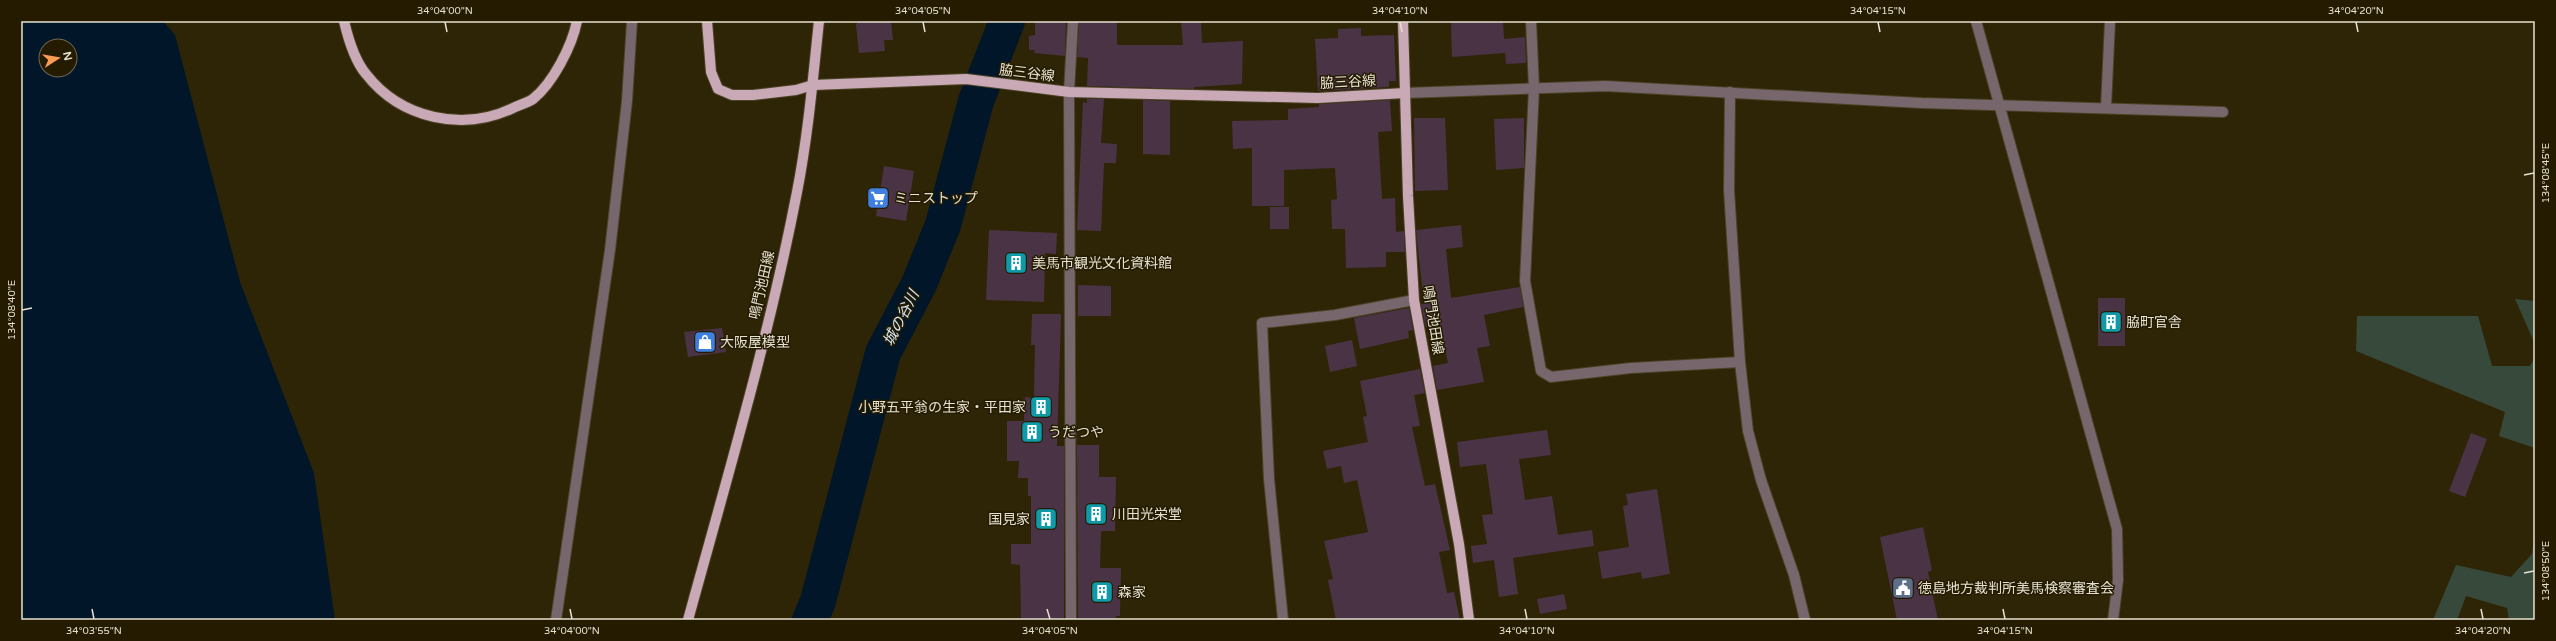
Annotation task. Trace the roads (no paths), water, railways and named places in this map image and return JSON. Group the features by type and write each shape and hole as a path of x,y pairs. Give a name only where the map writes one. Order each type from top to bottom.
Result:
{"main road":[{"path":"344,21 348,40 366,74 393,99 422,116 457,122 498,115 533,99 559,67 574,34 577,21"},
{"name":"脇三谷線","path":"707,21 711,72 718,89 732,95 753,95 796,90 813,85 966,79 1069,92 1318,98 1405,93"},
{"name":"鳴門池田線","path":"688,620 773,303 797,192 813,85 819,21"},
{"name":"鳴門池田線","path":"1403,21 1408,196 1414,300 1459,544 1469,620"}],"street":[{"path":"556,620 610,250 626,101 632,21"},
{"path":"1071,620 1069,92 1073,21"},
{"path":"1531,21 1534,88 1525,281 1541,370 1551,377 1631,368 1740,362"},
{"path":"1976,21 1998,104 2097,450 2117,529 2118,580 2112,620"},
{"path":"2106,107 2110,21"},
{"path":"1405,93 1606,86 1921,103 2106,107 2223,112"},
{"path":"1730,92 1729,190 1740,362 1748,431 1760,480 1794,575 1805,620"},
{"path":"1283,620 1269,479 1262,323 1335,315 1414,300"}],"water":[{"path":"21,21 163,21 175,35 240,282 314,473 335,620 21,620"}],"waterway":[{"name":"城の谷川","path":"810,620 818,601 883,353 919,284 943,225 976,101 1007,21"}],"place":[{"name":"ミニストップ","path":"878,198"},
{"name":"美馬市観光文化資料館","path":"1016,263"},
{"name":"脇町官舎","path":"2111,322"},
{"name":"大阪屋模型","path":"705,342"},
{"name":"小野五平翁の生家・平田家","path":"1041,407"},
{"name":"うだつや","path":"1032,432"},
{"name":"川田光栄堂","path":"1096,514"},
{"name":"国見家","path":"1046,519"},
{"name":"徳島地方裁判所美馬検察審査会","path":"1903,588"},
{"name":"森家","path":"1102,592"}]}
